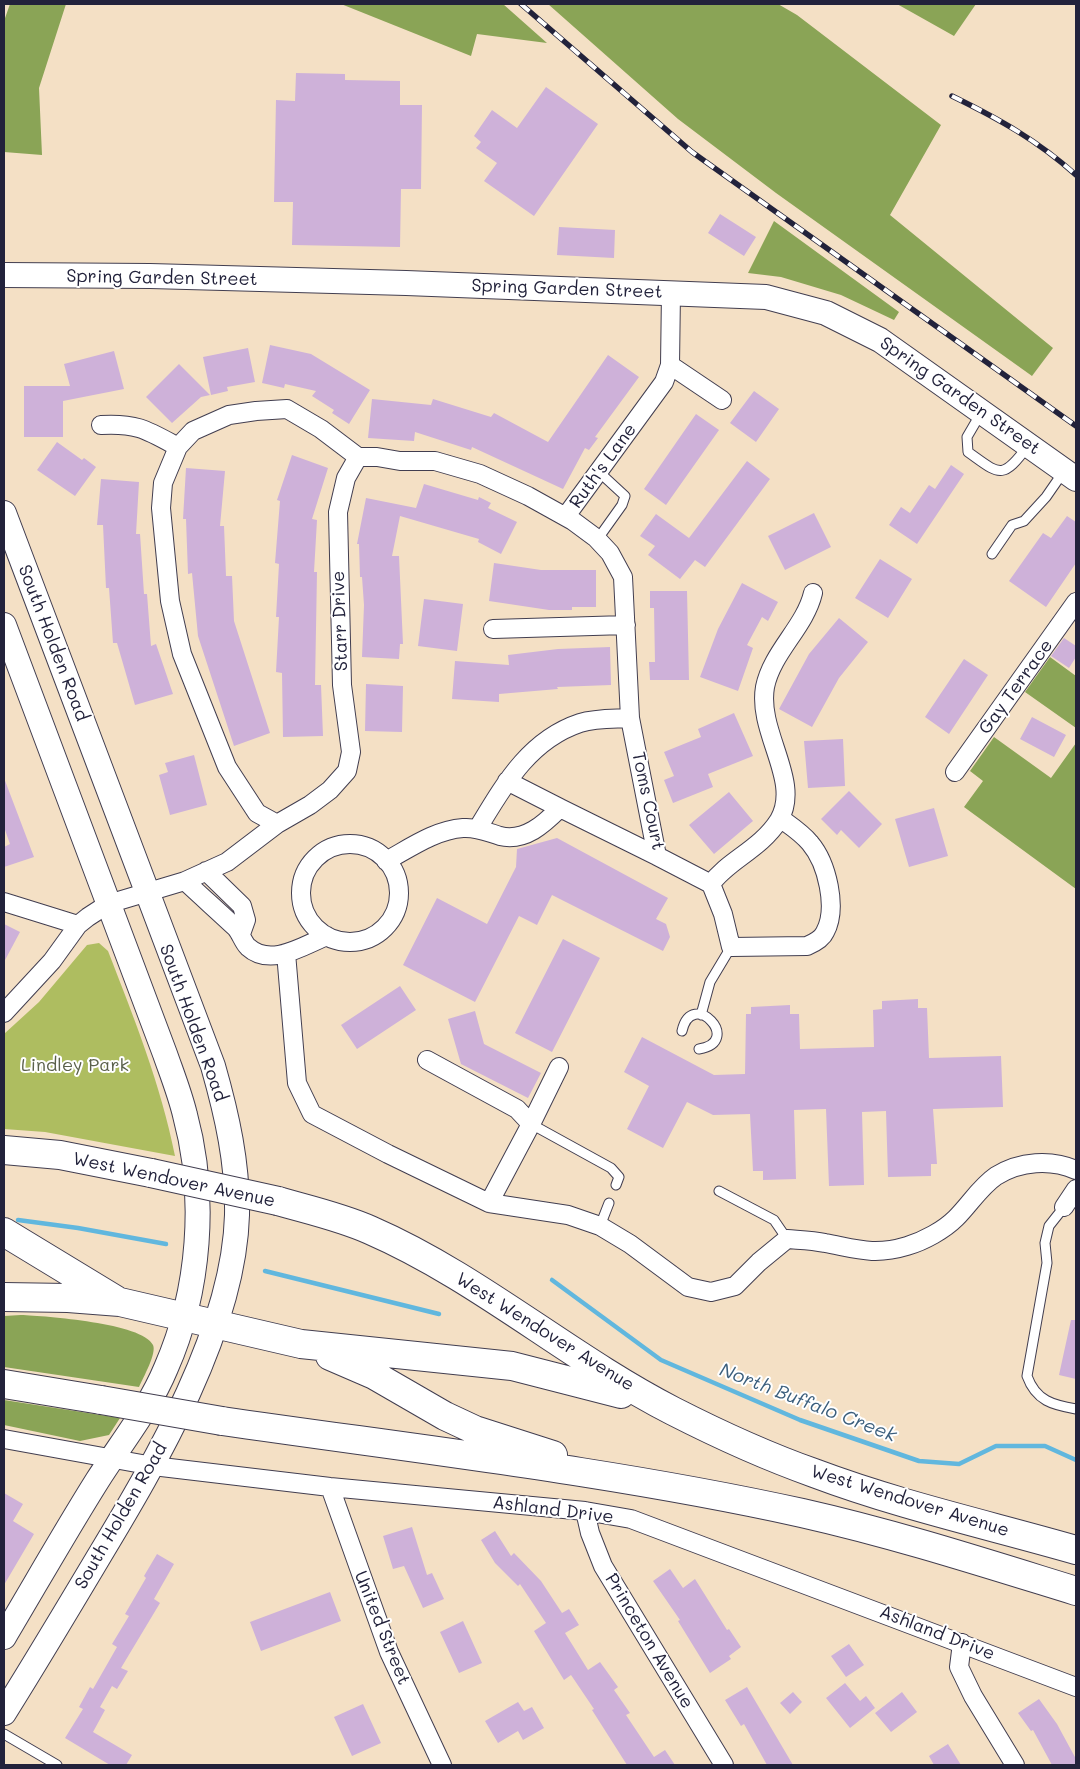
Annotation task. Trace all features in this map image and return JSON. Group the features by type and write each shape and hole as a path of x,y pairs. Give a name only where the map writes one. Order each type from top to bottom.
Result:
{"highway":[{"name":"West Wendover Avenue","path":"4,1150 60,1156 151,1173 278,1201 368,1229 414,1250 467,1282 596,1368 672,1410 749,1448 815,1474 1076,1550"},
{"path":"4,1232 120,1302"},
{"path":"4,1297 68,1298 120,1302 301,1344 512,1366 599,1387 672,1410"},
{"path":"301,1344 374,1375 446,1416 475,1430 522,1446 599,1466 650,1484"},
{"path":"4,1384 222,1421 650,1484 803,1513 907,1540 1076,1590"}],"main road":[{"name":"Spring Garden Street","path":"4,275 150,276 671,292 766,297 826,313 880,340 1070,475"},
{"name":"South Holden Road","path":"4,513 213,1066 232,1144 237,1215 234,1246 214,1324 204,1354 153,1466 4,1713"},
{"name":"South Holden Road","path":"4,624 165,1054 185,1115 192,1148 196,1224 192,1284 185,1318 158,1386 133,1428 111,1459 4,1637"}],"street":[{"name":"Ruth's Lane","path":"626,626 623,577 610,553 597,540 566,516 664,382 670,365 671,292"},
{"path":"670,365 722,400"},
{"path":"277,824 258,813 227,767 182,654 170,601 161,508 163,483 178,447 193,431 213,420 256,411 287,409 321,429 358,457 377,457 400,461 435,460 450,464 528,496 566,516"},
{"path":"101,425 126,424 150,432 178,447"},
{"name":"Starr Drive","path":"4,1013 52,961 78,925 108,904 185,881 227,862 254,844 277,824 323,795 347,771 351,752 342,676 338,512 346,478 358,457"},
{"path":"780,818 803,835 822,860 829,890 830,908 827,928 817,942 807,946 731,947 723,914 711,884 718,873 750,852 767,836 780,818 786,788 765,718 766,685 776,660 810,609 814,593"},
{"name":"Gay Terrace","path":"955,772 1076,603"},
{"path":"493,629 626,626"},
{"name":"Toms Court","path":"626,626 630,718 657,856 711,884"},
{"path":"478,828 507,780 532,752 557,734 581,723 630,718"},
{"path":"507,780 657,856"},
{"path":"386,861 443,831 478,828 502,836 522,835 541,828 560,808"},
{"path":"344,844 362,846 386,861 396,877 400,895 396,913 386,928 372,938 354,942 335,940 318,931 308,920 301,901 300,887 303,875 312,860 326,850 344,844"},
{"path":"206,871 242,906 246,920 241,934"},
{"path":"185,881 227,919 241,934 246,946 254,951 267,956 286,953 327,936"},
{"path":"4,902 78,925"},
{"path":"227,919 242,906"},
{"path":"286,953 297,1082 312,1114 388,1154 490,1203 568,1215 600,1226 630,1244 688,1287 711,1292 734,1286 787,1239 824,1243 854,1250 883,1251 908,1246 933,1234 948,1224 995,1177 1019,1166 1042,1163 1067,1166 1076,1170"},
{"path":"427,1060 517,1109 532,1124"},
{"path":"490,1203 532,1124 559,1067"},
{"path":"1064,1206 1076,1189"},
{"name":"Ashland Drive","path":"4,1439 153,1466 330,1487 585,1511 631,1519 675,1534 1076,1687"},
{"name":"United Street","path":"330,1487 389,1652 442,1765"},
{"name":"Princeton Avenue","path":"585,1511 590,1533 603,1566 724,1765"},
{"path":"962,1643 959,1667 973,1696 1015,1765"}],"lane":[{"path":"982,411 967,437 968,452 994,471 1007,470 1014,464 1028,444"},
{"path":"597,540 622,504 625,496 598,472"},
{"path":"992,554 1012,525 1024,521 1070,475"},
{"path":"701,1015 710,982 731,947"},
{"path":"682,1031 690,1017 701,1015 712,1020 717,1030 714,1042 710,1046 699,1049"},
{"path":"532,1124 611,1168 619,1177 616,1185"},
{"path":"719,1191 774,1220 787,1239"},
{"path":"600,1226 609,1203"},
{"path":"1064,1206 1050,1226 1045,1243 1047,1263 1027,1376 1030,1386 1040,1399 1050,1404 1076,1409"},
{"path":"4,1734 57,1765"}],"green space":[{"path":"10,4 66,4 39,88 42,155 4,152 4,21"},
{"path":"341,4 503,4 547,43 477,34 471,56"},
{"path":"548,4 778,4 797,15 941,125 890,215 1053,348 1032,376 776,193 678,119"},
{"path":"897,4 976,4 954,36"},
{"path":"774,221 899,312 894,320 841,295 781,277 748,273"},
{"path":"1050,657 1076,676 1076,728 1025,692"},
{"path":"994,737 1051,778 1076,743 1076,889 964,807 983,781 970,771"},
{"name":"Lindley Park","path":"99,943 108,951 137,1027 155,1078 175,1156 45,1132 4,1129 4,1034 39,1002 87,945"},
{"path":"21,1315 92,1322 132,1331 145,1337 153,1345 154,1349 139,1387 4,1367 4,1316"},
{"path":"4,1400 120,1418 109,1435 80,1441 4,1425"}],"building":[{"path":"296,73 345,74 345,80 400,81 400,105 422,105 421,189 401,189 400,247 292,245 293,202 274,202 276,100 295,101"},
{"path":"546,87 598,124 534,216 484,181 497,163 476,148 481,142 474,136 492,110 517,128"},
{"path":"720,214 756,237 744,256 708,233"},
{"path":"559,227 615,230 614,258 557,255"},
{"path":"270,345 311,354 370,390 349,424 332,413 334,410 312,396 316,391 285,384 284,388 262,383"},
{"path":"248,348 255,382 227,387 228,391 211,395 203,357"},
{"path":"114,351 124,389 63,401 63,437 24,437 24,386 70,386 64,364"},
{"path":"608,355 639,377 595,437 598,438 589,450 585,448 563,489 472,447 471,450 415,432 414,441 368,438 372,399 431,405 433,399 491,417 494,413 548,442"},
{"path":"179,364 210,395 201,397 172,423 146,397"},
{"path":"754,391 779,409 756,442 730,423"},
{"path":"696,414 719,430 666,505 644,489"},
{"path":"57,442 82,460 84,458 96,467 75,496 37,470"},
{"path":"292,455 328,468 312,519 317,520 314,572 317,572 315,685 321,685 323,736 283,737 282,673 276,672 279,617 276,617 279,564 275,563 280,501 277,500"},
{"path":"747,461 770,479 705,567 695,560 680,579 648,555 655,546 640,536 656,514 689,538"},
{"path":"951,465 964,474 917,544 889,525 901,507 910,513 929,485 935,489"},
{"path":"186,468 225,471 220,526 224,526 226,576 232,576 234,621 270,733 234,746 198,636 192,573 188,574 186,519 183,519"},
{"path":"101,479 139,482 136,534 140,534 144,594 147,594 151,646 156,644 173,694 135,705 117,643 113,643 109,588 106,588 103,525 97,525"},
{"path":"424,484 478,500 479,497 491,503 488,508 517,522 501,554 478,542 479,539 400,516 392,556 399,556 403,644 400,644 399,659 362,657 364,605 362,577 360,577 359,544 357,544 366,498 416,508"},
{"path":"814,513 831,547 785,570 768,536"},
{"path":"1067,516 1076,522 1076,563 1046,607 1009,581 1043,533 1051,538"},
{"path":"880,559 912,579 888,618 855,598"},
{"path":"494,563 541,570 596,570 596,607 572,607 572,610 549,610 489,601"},
{"path":"742,583 778,602 768,621 762,617 747,645 753,648 738,691 700,677 718,629"},
{"path":"650,591 687,591 689,680 650,680 649,662 655,662 654,608 650,608"},
{"path":"424,599 463,604 457,651 418,646"},
{"path":"839,618 868,642 839,678 812,727 779,709 809,654"},
{"path":"1064,638 1076,646 1076,657 1069,668 1051,656"},
{"path":"610,647 611,685 557,687 558,689 499,694 499,702 452,699 455,661 509,665 508,655 558,649"},
{"path":"964,659 988,675 949,734 925,717"},
{"path":"366,684 403,686 402,732 365,731"},
{"path":"734,713 753,756 708,774 713,787 673,803 664,780 674,776 664,752 701,737 698,729"},
{"path":"1032,717 1066,735 1054,757 1020,739"},
{"path":"843,739 845,786 808,788 804,741"},
{"path":"194,755 207,805 170,815 159,775 168,772 165,763"},
{"path":"4,778 34,857 4,867 4,847 10,844 4,827"},
{"path":"849,791 882,824 859,848 841,830 837,835 821,819"},
{"path":"729,792 753,821 714,854 689,825"},
{"path":"934,808 948,856 909,867 895,819"},
{"path":"557,838 668,898 656,919 666,924 670,937 663,951 552,895 537,925 519,916 475,1002 403,965 437,898 487,924 516,867 517,849"},
{"path":"4,924 20,932 4,962"},
{"path":"563,939 600,958 552,1052 515,1033"},
{"path":"400,986 416,1010 357,1049 341,1025"},
{"path":"918,999 918,1008 927,1008 929,1058 1001,1056 1003,1107 933,1109 937,1164 931,1164 931,1176 888,1177 886,1111 862,1112 864,1185 829,1186 826,1109 794,1110 796,1179 763,1180 763,1171 753,1171 750,1114 713,1115 687,1102 663,1148 627,1129 649,1086 624,1072 642,1037 714,1075 745,1074 746,1014 751,1014 751,1007 790,1005 790,1014 799,1014 800,1049 874,1047 873,1010 882,1009 882,1001"},
{"path":"475,1011 484,1044 541,1073 528,1098 461,1064 448,1019"},
{"path":"1071,1320 1076,1320 1076,1379 1059,1375"},
{"path":"4,1493 23,1504 13,1521 34,1534 4,1585"},
{"path":"412,1527 427,1575 432,1573 444,1599 423,1608 404,1566 393,1569 383,1536"},
{"path":"495,1531 511,1556 514,1553 541,1581 562,1613 569,1609 579,1625 565,1633 588,1670 600,1662 618,1687 614,1690 630,1713 626,1715 654,1757 665,1750 675,1765 627,1765 592,1710 594,1709 571,1675 564,1680 534,1631 546,1623 520,1584 518,1586 495,1563 481,1540"},
{"path":"157,1554 174,1564 154,1599 160,1603 121,1668 128,1671 117,1689 112,1686 100,1707 105,1710 93,1732 132,1755 126,1765 110,1765 65,1738 83,1709 79,1707 90,1687 93,1689 117,1647 112,1644 129,1616 125,1614 146,1578 144,1576"},
{"path":"670,1569 683,1588 695,1579 727,1630 729,1629 741,1647 729,1656 731,1659 710,1673 678,1621 680,1620 653,1581"},
{"path":"330,1592 341,1621 261,1651 250,1622"},
{"path":"463,1621 482,1663 459,1673 440,1632"},
{"path":"849,1644 864,1665 846,1677 831,1656"},
{"path":"845,1683 860,1701 866,1696 875,1708 850,1728 826,1698"},
{"path":"747,1687 793,1765 767,1765 744,1724 741,1726 725,1700"},
{"path":"793,1692 802,1702 790,1714 780,1703"},
{"path":"902,1692 917,1712 891,1732 875,1713"},
{"path":"1039,1699 1057,1724 1076,1759 1076,1765 1052,1765 1033,1730 1031,1731 1018,1713"},
{"path":"518,1702 524,1711 532,1707 544,1728 523,1740 518,1731 498,1743 485,1721"},
{"path":"363,1704 381,1743 352,1756 334,1717"},
{"path":"948,1744 961,1765 934,1765 929,1756"}],"waterway":[{"name":"North Buffalo Creek","path":"18,1220 78,1228 166,1244"},
{"name":"North Buffalo Creek","path":"265,1271 439,1314"},
{"name":"North Buffalo Creek","path":"552,1280 661,1360 800,1420 919,1461 959,1464 996,1446 1045,1446 1076,1460"}],"railway":[{"path":"521,4 692,152 1076,426"},
{"path":"952,96 1017,131 1047,151 1076,175"}]}
